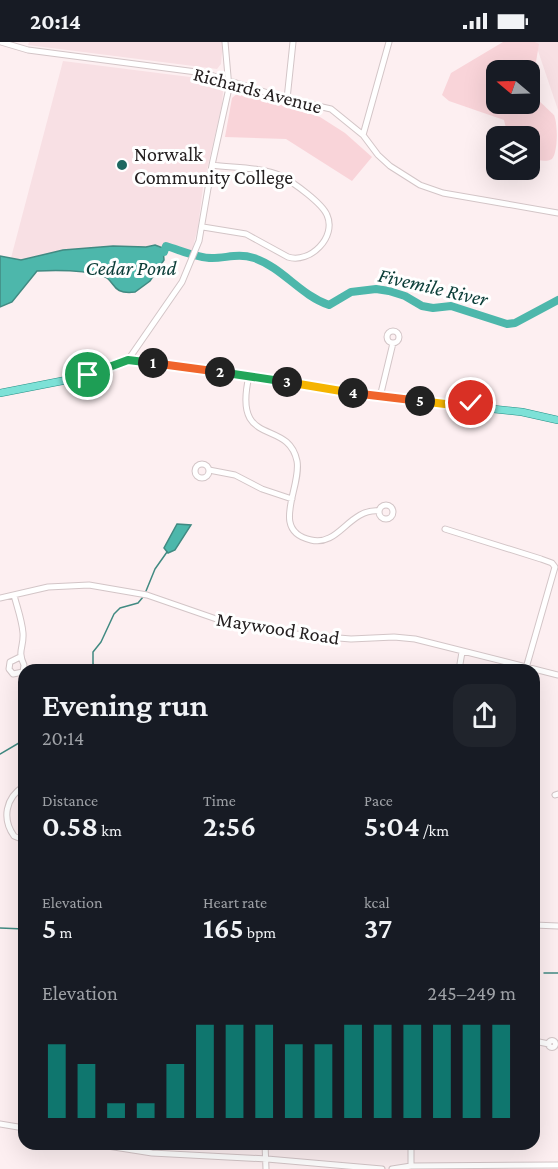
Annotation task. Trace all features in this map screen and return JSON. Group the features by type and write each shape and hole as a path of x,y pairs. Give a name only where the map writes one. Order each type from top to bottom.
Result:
{"main road":[{"path":"0,393 82,377 128,360 380,397 522,412 558,420"}],"street":[{"name":"Richards Avenue","path":"1,42 28,50 178,69 228,80 287,99 331,109 363,135 390,166 431,189 459,197 558,213"},
{"path":"128,360 182,282 203,227 212,165 229,88 225,42"},
{"path":"287,99 293,42"},
{"path":"363,135 389,42"},
{"path":"203,227 246,234 288,257 298,259 309,256 315,251 326,236 329,227 328,216 321,205 283,177 268,172 212,165"},
{"path":"380,397 393,343"},
{"path":"249,376 245,406 248,417 254,424 285,441 294,451 298,474 289,515 291,527 302,537 322,541 335,535 359,514 369,510 379,511"},
{"path":"209,470 235,475 262,489 292,499"},
{"path":"446,529 541,559 552,563 555,567 527,664"},
{"name":"Maywood Road","path":"0,598 48,586 81,585 109,588 147,595 209,618 234,624 330,638 406,638 510,664"},
{"path":"14,595 22,622 23,637 20,657"},
{"path":"460,664 462,652"},
{"name":"Maywood Road","path":"540,671 558,675"},
{"path":"18,792 11,798 6,815 14,836 18,838"},
{"path":"540,925 558,926"},
{"path":"540,1042 549,1044"},
{"path":"0,1124 18,1127"},
{"path":"140,1150 382,1169"},
{"path":"266,1150 266,1169"},
{"path":"411,1150 411,1166"},
{"path":"392,1169 411,1166 558,1165"}],"shaded area":[{"path":"29,42 223,42 221,64 217,69 28,45"},
{"path":"503,42 539,44 536,60 486,60 486,114 449,101 442,95 451,73"},
{"path":"535,42 558,42 558,110"},
{"name":"Norwalk Community College","path":"63,61 190,77 221,86 222,104 203,187 198,227 191,255 155,245 63,250 21,260 11,258"},
{"path":"239,92 320,117 345,133 372,157 352,181 286,139 225,137 232,98"},
{"path":"540,102 554,115 557,138 552,159 540,161 540,126 506,126 504,120 487,114 540,114"}],"water":[{"name":"Cedar Pond","path":"155,245 163,248 164,260 150,281 135,292 121,291 107,278 96,274 37,271 12,302 0,307 0,256 21,260 63,250"},
{"path":"177,524 191,525 175,550 168,553 164,548"}],"waterway":[{"name":"Fivemile River","path":"164,252 166,246 206,258 238,256 254,258 274,268 309,295 329,305 351,292 376,289 405,296 422,306 433,308 451,306 507,324 515,323 558,300"},
{"path":"146,591 155,569 167,552"},
{"path":"93,664 93,652 101,642 114,614 120,608 138,603 143,597"},
{"path":"0,754 18,744"},
{"path":"0,928 18,929"},
{"path":"544,973 558,973"}],"place":[{"name":"Norwalk Community College","path":"122,165"}],"route":[{"path":"88,375 128,360 380,397 470,407 471,403"}]}
